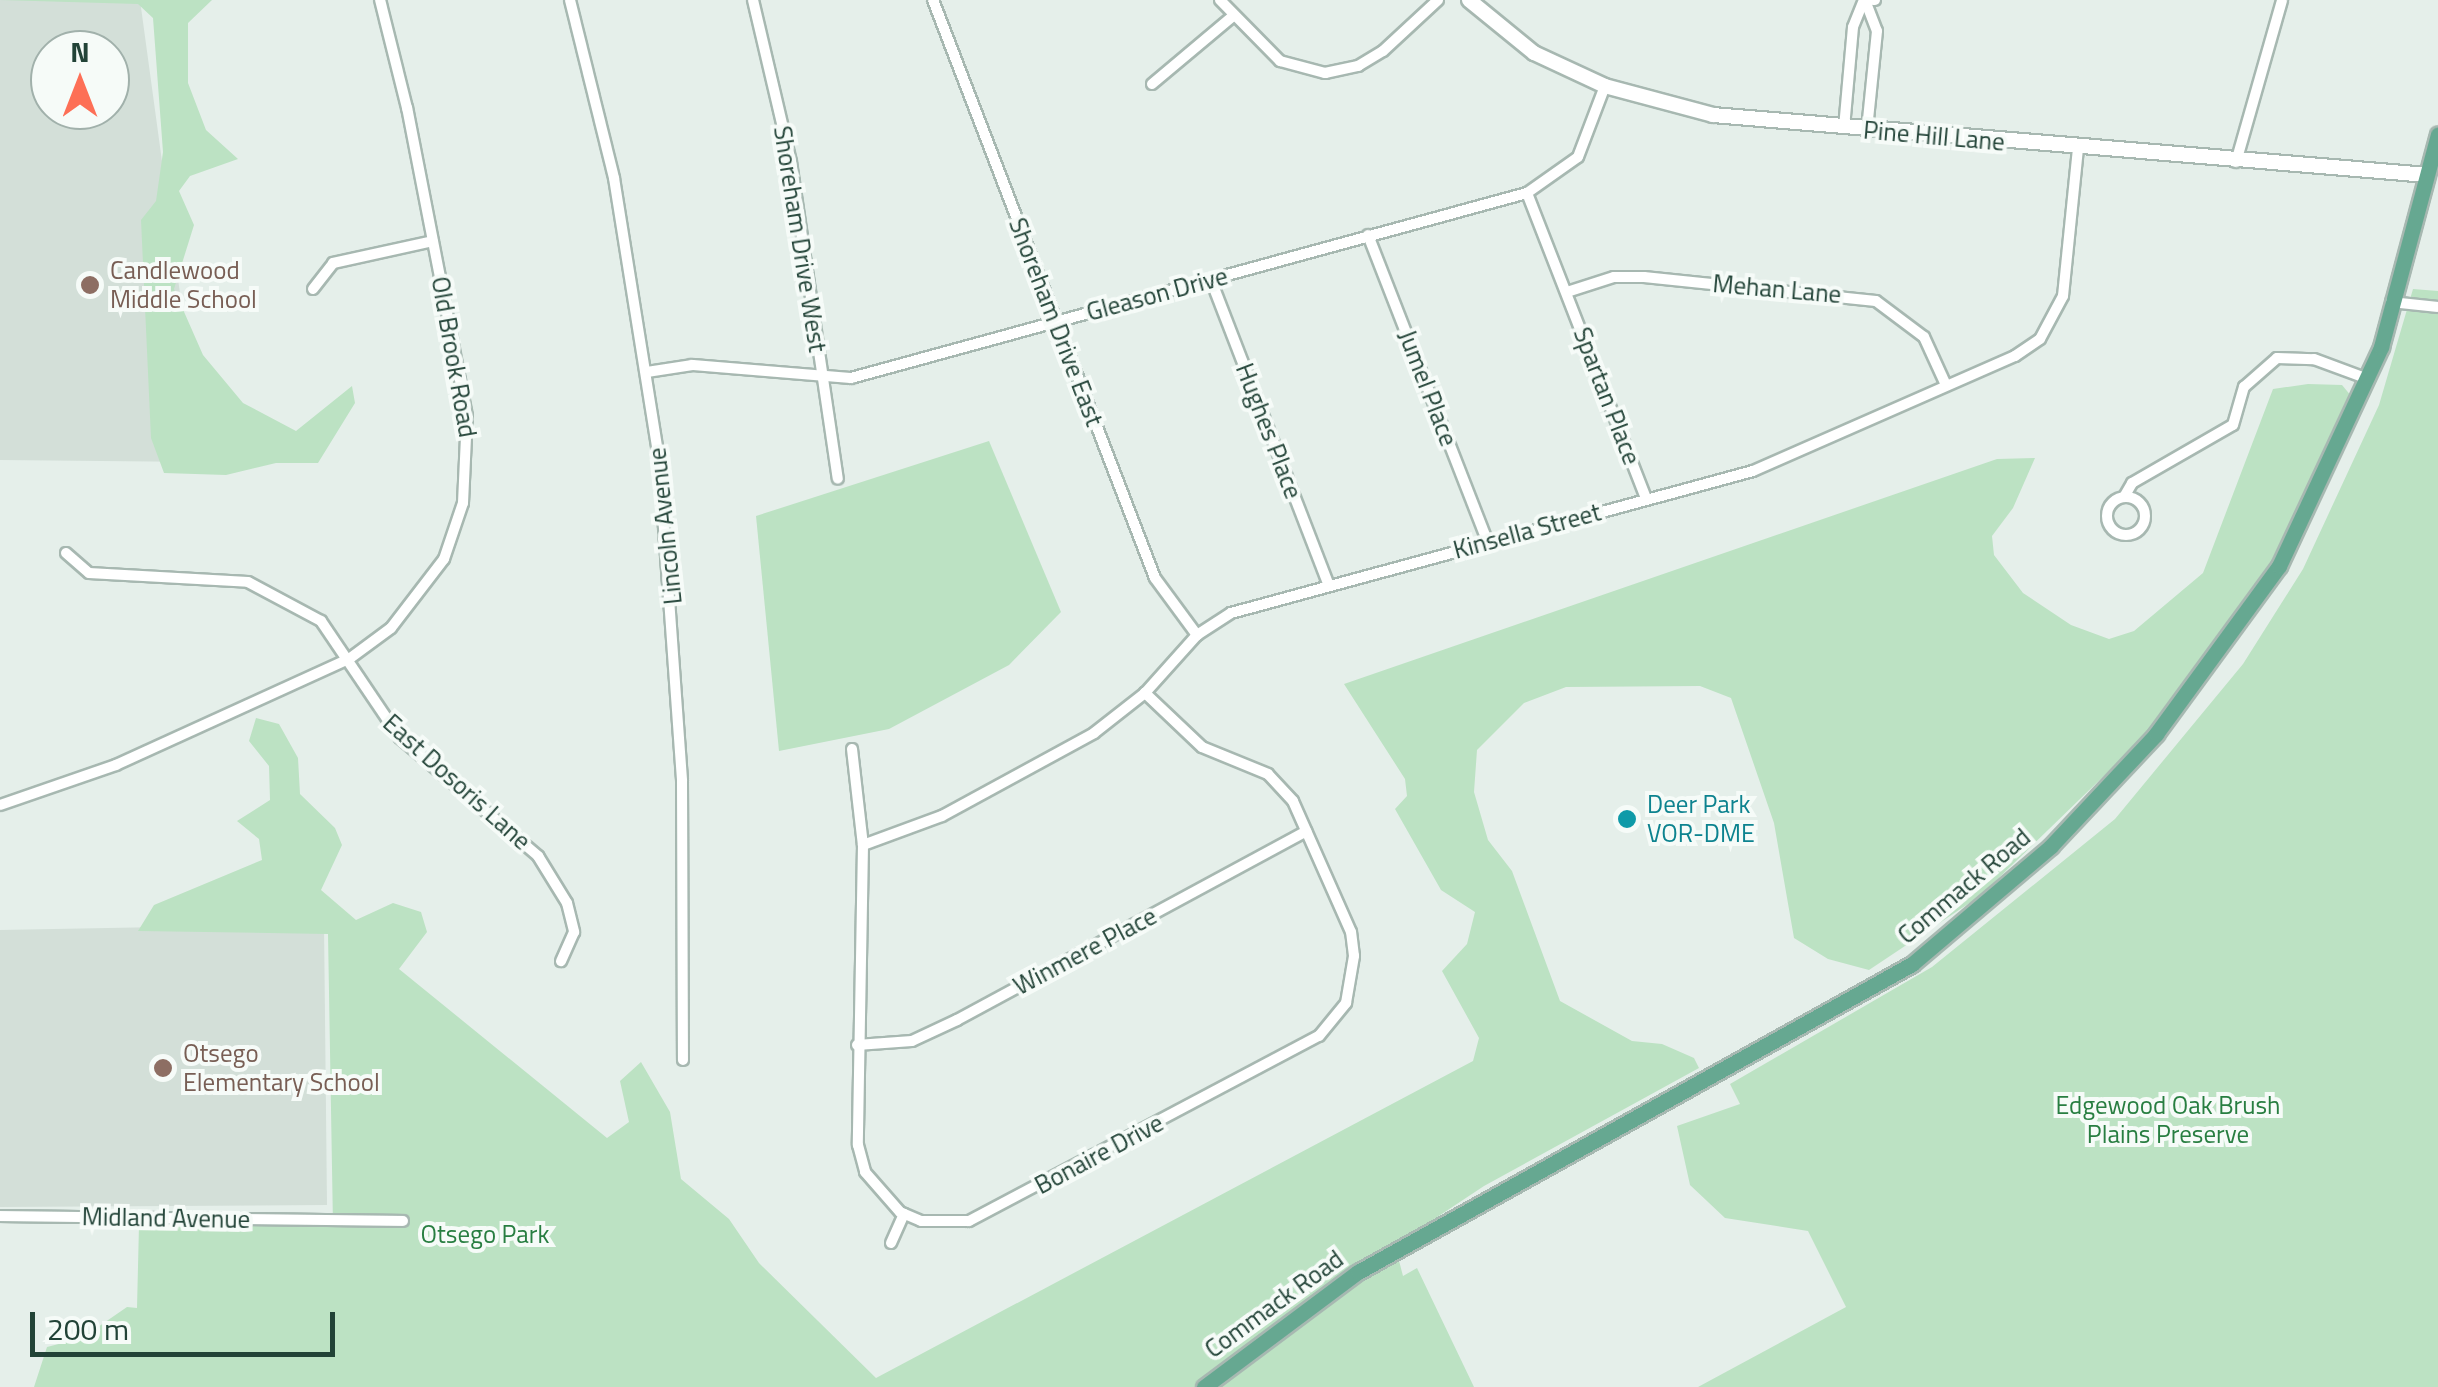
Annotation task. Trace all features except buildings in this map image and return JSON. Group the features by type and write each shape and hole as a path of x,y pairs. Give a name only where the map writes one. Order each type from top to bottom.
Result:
{"main road":[{"name":"Commack Road","path":"1204,1387 1358,1272 1842,1007 1977,914 2156,734 2246,619 2318,493 2368,379 2433,174 2438,135"}],"street":[{"name":"Old Brook Road","path":"0,805 176,740 349,659 392,628 428,586 464,503 467,416 380,0"},
{"name":"Lincoln Avenue","path":"570,0 614,178 647,372 674,599 682,780 683,1060"},
{"name":"Shoreham Drive West","path":"753,0 791,162 838,479"},
{"name":"Shoreham Drive East","path":"933,0 1155,578 1197,635"},
{"path":"1220,0 1280,61 1325,73 1358,66 1383,50 1438,0"},
{"name":"Pine Hill Lane","path":"1470,0 1534,53 1605,86 1713,116 2236,162 2433,174"},
{"path":"1844,128 1853,27 1869,0"},
{"path":"1868,129 1877,31 1869,0"},
{"path":"2236,162 2282,0"},
{"path":"1152,84 1233,16"},
{"name":"Gleason Drive","path":"647,372 692,365 822,379 851,378 1527,193 1578,157 1605,86"},
{"name":"Kinsella Street","path":"862,845 942,816 1094,733 1144,693 1197,635 1249,606 1753,471 2015,356 2055,318 2068,273 2078,148"},
{"name":"Spartan Place","path":"1527,193 1646,499"},
{"name":"Jumel Place","path":"1368,235 1487,541"},
{"path":"313,288 333,262 433,241"},
{"name":"Mehan Lane","path":"1567,292 1614,277 1644,277 1876,301 1924,337 1946,385"},
{"name":"Hughes Place","path":"1211,280 1328,583"},
{"path":"2391,302 2438,306"},
{"path":"2124,497 2132,483 2233,425 2244,388 2278,358 2314,359 2368,379"},
{"name":"East Dosoris Lane","path":"66,553 89,573 216,578 273,591 321,620 400,738 538,856 567,903 574,932 561,961"},
{"name":"Bonaire Drive","path":"904,1214 921,1221 969,1221 1335,1022 1352,981 1354,956 1341,905 1282,785 1202,747 1144,693"},
{"path":"852,749 862,845 855,1114 865,1172 904,1214 891,1243"},
{"name":"Winmere Place","path":"857,1046 912,1042 1306,831"},
{"name":"Midland Avenue","path":"0,1216 403,1221"}],"shaded area":[{"name":"Candlewood Middle School","path":"0,0 140,0 203,462 0,460"},
{"name":"Otsego Elementary School","path":"324,924 327,1205 0,1207 0,930"}],"green space":[{"path":"0,0 212,0 188,23 188,83 206,130 238,159 190,176 179,191 194,225 174,289 203,355 243,403 296,431 352,386 355,403 318,463 276,463 226,475 164,473 151,438 141,220 156,201 163,152 153,18 138,4"},
{"name":"Edgewood Oak Brush Plains Preserve","path":"2413,289 2438,291 2438,1387 1698,1387 1846,1307 1808,1231 1725,1218 1690,1185 1677,1126 1740,1104 1730,1084 1932,967 2115,819 2243,664 2303,569 2379,405"},
{"name":"Otsego Park","path":"2342,385 2352,397 2268,568 2145,736 1980,896 1869,970 1828,959 1794,938 1774,823 1731,698 1700,686 1566,687 1524,703 1477,750 1474,792 1488,840 1512,871 1560,1001 1632,1041 1662,1044 1694,1058 1699,1068 1484,1186 1395,1245 1403,1276 1417,1268 1474,1387 34,1387 47,1347 82,1338 127,1307 137,1308 139,1225 333,1226 328,934 138,931 154,905 262,860 259,839 237,821 270,800 269,766 249,741 256,718 279,724 298,758 300,794 335,828 342,845 321,890 356,920 393,903 421,912 427,932 399,969 607,1138 629,1122 620,1081 641,1062 670,1112 681,1179 729,1219 759,1263 876,1378 1473,1061 1479,1038 1442,971 1467,944 1475,912 1441,890 1395,809 1407,796 1405,779 1344,684 1997,459 2035,458 2013,508 1992,536 1994,555 2023,593 2071,625 2109,639 2134,631 2203,573 2273,389"},
{"path":"989,441 1061,612 1009,665 889,729 779,751 756,516"}],"place":[{"name":"Candlewood Middle School","path":"90,285"},
{"name":"Deer Park VOR-DME","path":"1627,819"},
{"name":"Otsego Elementary School","path":"163,1068"}]}
